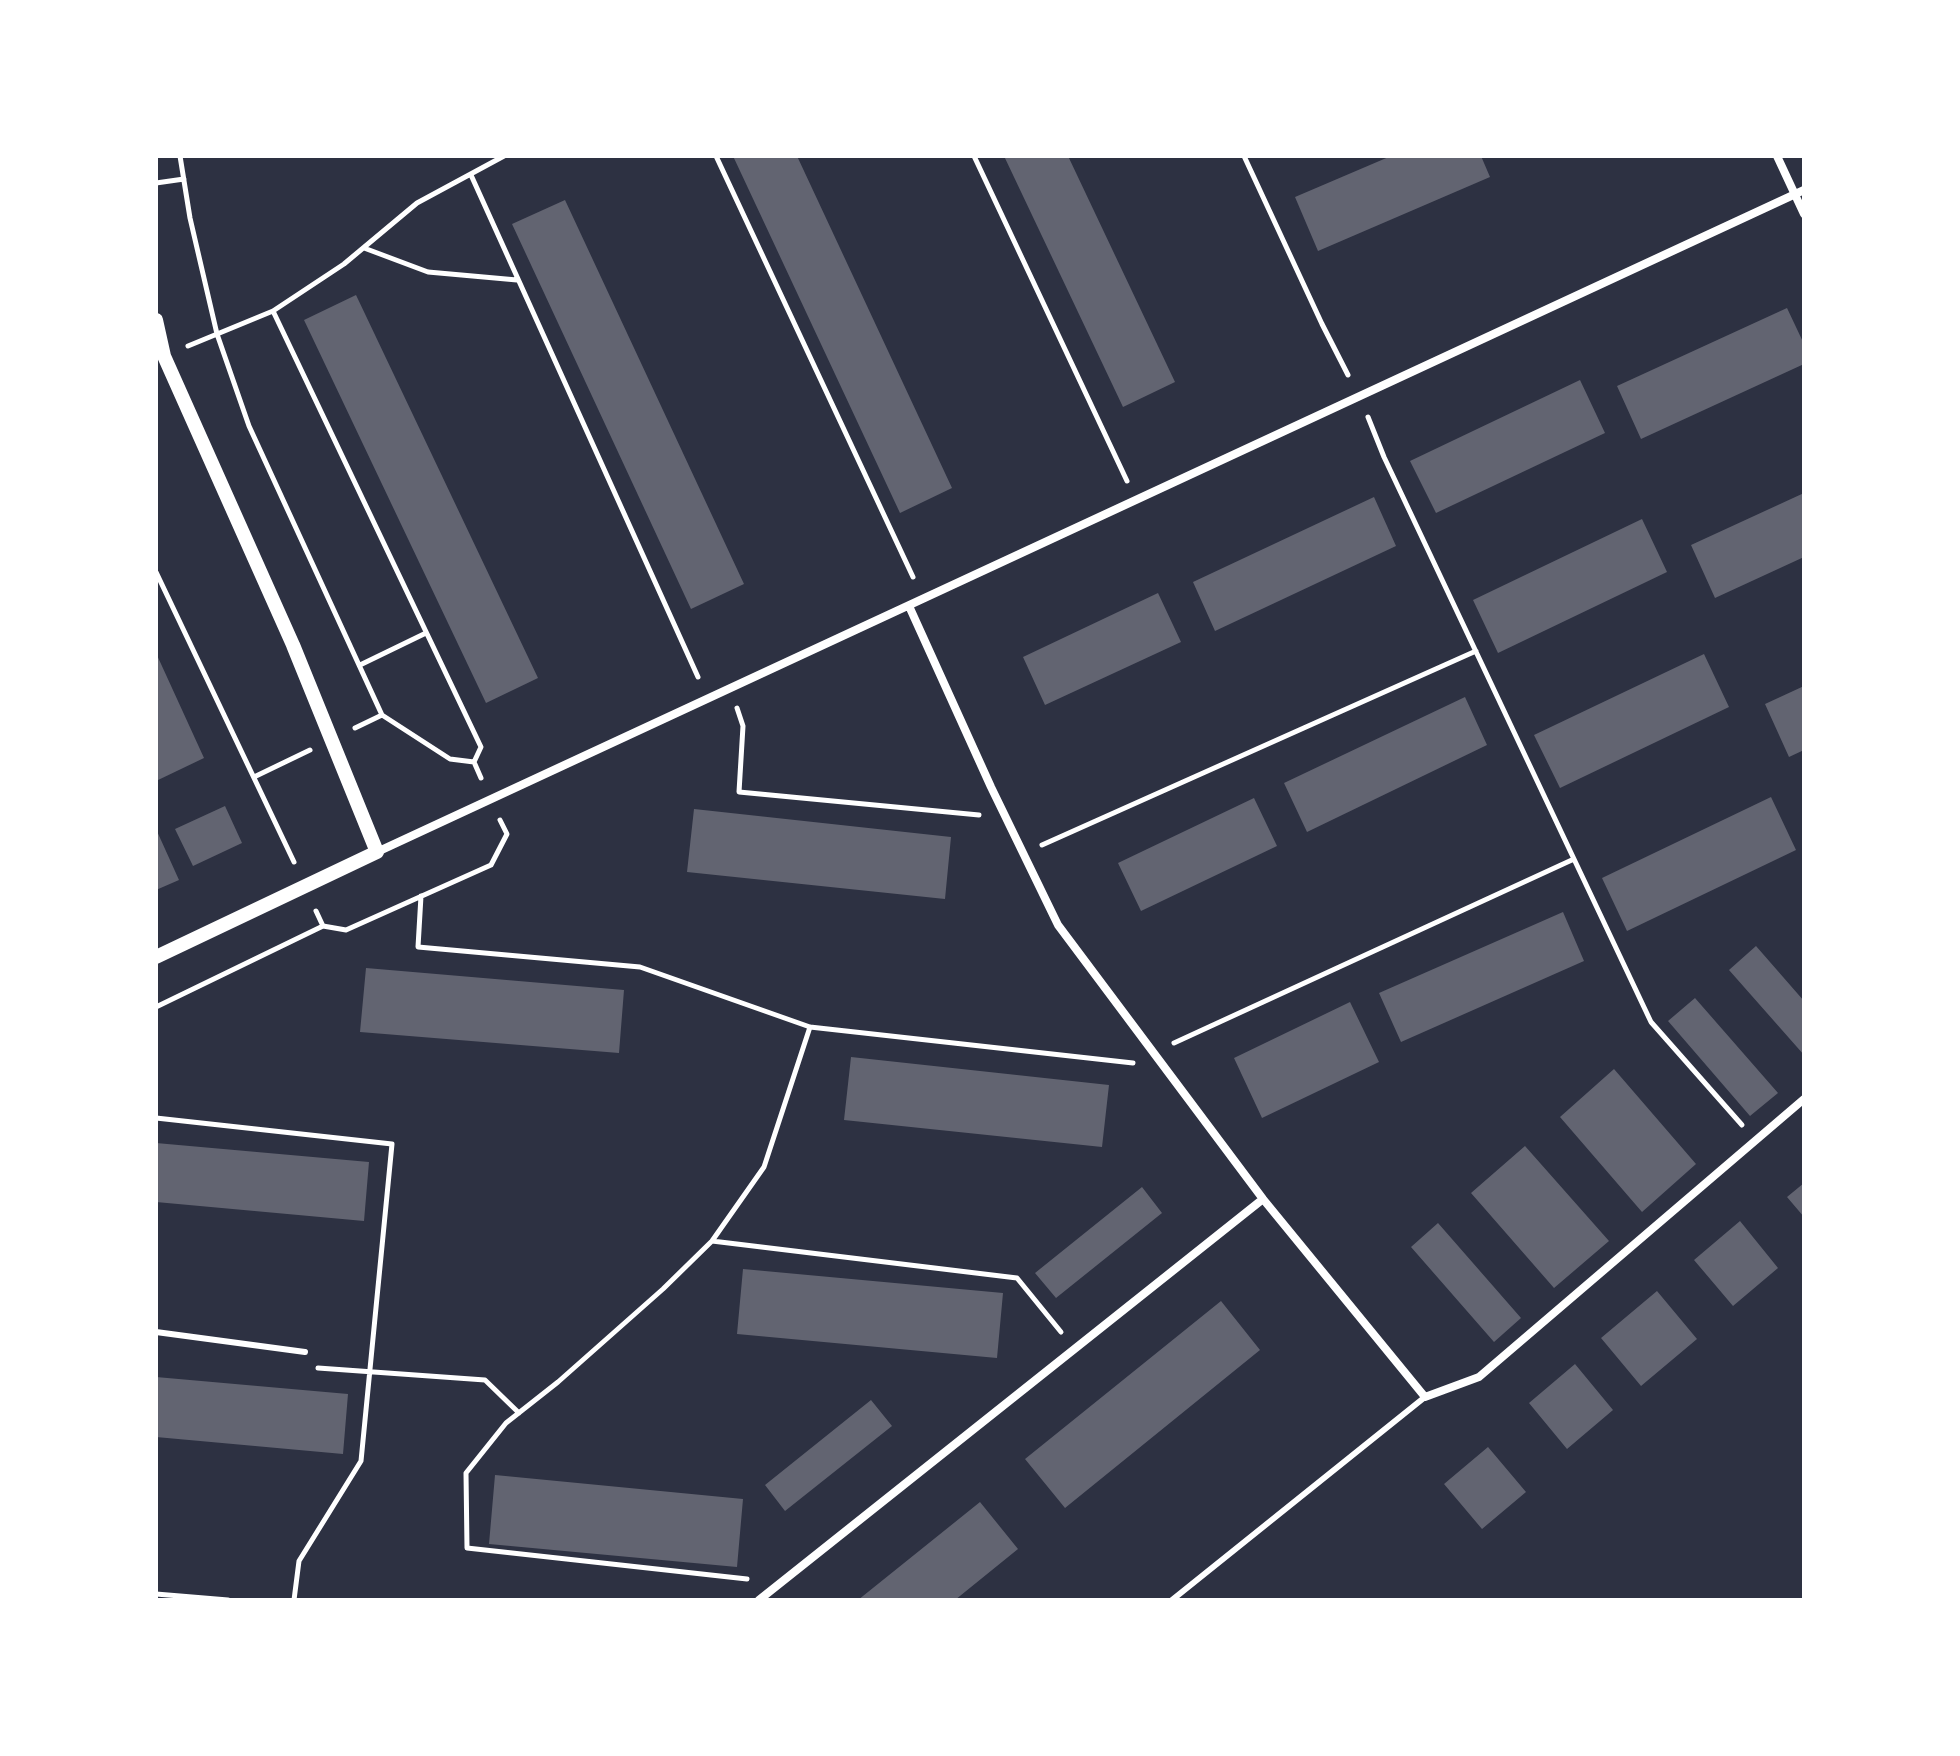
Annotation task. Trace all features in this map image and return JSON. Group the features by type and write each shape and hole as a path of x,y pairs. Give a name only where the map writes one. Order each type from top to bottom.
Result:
{"street":[{"path":"1777,156 1800,192 1804,214"},
{"path":"156,957 1800,192"},
{"path":"156,320 164,356 293,645 377,852"},
{"path":"909,606 1058,925 1263,1199 1425,1397 1479,1377 1804,1099"},
{"path":"759,1600 1263,1199"}],"lane":[{"path":"156,1332 305,1352"},
{"path":"1172,1600 1425,1397"}],"path":[{"path":"180,156 190,218 217,334 249,426 382,715 450,759 474,762"},
{"path":"164,356 273,311 363,248 417,203 504,156"},
{"path":"716,156 923,599"},
{"path":"974,156 1136,501"},
{"path":"1244,156 1651,1022 1742,1123 1751,1144"},
{"path":"471,175 708,699"},
{"path":"156,183 184,179"},
{"path":"363,248 428,272 518,280"},
{"path":"273,311 481,747 474,762 483,782"},
{"path":"156,572 299,874"},
{"path":"360,665 426,633"},
{"path":"1023,854 1476,651"},
{"path":"729,689 743,726 739,792 1006,818"},
{"path":"344,734 382,715"},
{"path":"254,777 320,746"},
{"path":"156,1007 323,926 346,930 491,865 507,834 494,806"},
{"path":"421,896 418,947 640,967 810,1027 1133,1063 1574,859"},
{"path":"310,898 323,926"},
{"path":"767,1593 746,1578 467,1548 466,1473 506,1423 640,1309 712,1241 764,1167 810,1027"},
{"path":"156,1118 392,1144 361,1461 299,1561 294,1600"},
{"path":"712,1241 1017,1278 1075,1349"},
{"path":"305,1352 313,1368 485,1380 519,1413"},
{"path":"156,1594 228,1600"}],"building":[{"path":"733,156 797,156 952,488 900,513"},
{"path":"1004,156 1068,156 1175,382 1123,407"},
{"path":"1391,156 1481,156 1490,177 1318,251 1295,197"},
{"path":"565,200 744,584 691,609 512,224"},
{"path":"356,295 538,678 486,703 304,320"},
{"path":"1787,308 1804,344 1804,364 1641,439 1617,386"},
{"path":"1580,380 1605,433 1436,513 1410,461"},
{"path":"1804,493 1804,557 1715,598 1691,545"},
{"path":"1374,497 1396,546 1215,631 1193,582"},
{"path":"1642,519 1667,572 1498,653 1473,600"},
{"path":"1158,593 1181,642 1045,705 1023,657"},
{"path":"156,653 204,758 156,781"},
{"path":"1704,654 1729,707 1560,788 1534,735"},
{"path":"1804,686 1804,750 1789,757 1765,704"},
{"path":"1465,697 1487,745 1307,832 1284,783"},
{"path":"1771,797 1796,850 1627,931 1602,878"},
{"path":"1254,798 1277,846 1141,911 1118,863"},
{"path":"225,806 242,843 193,866 175,829"},
{"path":"694,809 951,837 945,899 687,872"},
{"path":"156,829 179,880 156,890"},
{"path":"1563,912 1584,961 1401,1042 1379,993"},
{"path":"1756,946 1804,1001 1804,1055 1729,970"},
{"path":"366,968 624,990 619,1053 360,1032"},
{"path":"1695,998 1778,1093 1750,1116 1668,1021"},
{"path":"1350,1002 1379,1062 1262,1118 1234,1058"},
{"path":"851,1057 1109,1085 1102,1147 844,1120"},
{"path":"1614,1069 1696,1164 1642,1212 1560,1117"},
{"path":"156,1143 369,1162 364,1221 156,1202"},
{"path":"1525,1146 1609,1241 1554,1288 1471,1193"},
{"path":"1804,1183 1804,1217 1787,1197"},
{"path":"1142,1187 1162,1213 1056,1298 1035,1273"},
{"path":"1740,1221 1778,1268 1733,1306 1694,1260"},
{"path":"1438,1223 1521,1318 1494,1342 1411,1247"},
{"path":"743,1269 1003,1293 997,1358 737,1334"},
{"path":"1657,1291 1697,1339 1641,1386 1601,1338"},
{"path":"1221,1301 1260,1350 1065,1508 1025,1459"},
{"path":"1575,1364 1613,1410 1567,1449 1529,1403"},
{"path":"156,1377 348,1394 343,1454 156,1437"},
{"path":"871,1400 892,1426 785,1511 765,1485"},
{"path":"1488,1447 1526,1492 1482,1529 1444,1484"},
{"path":"495,1475 743,1499 737,1567 489,1544"},
{"path":"980,1502 1018,1549 955,1600 858,1600"}]}
